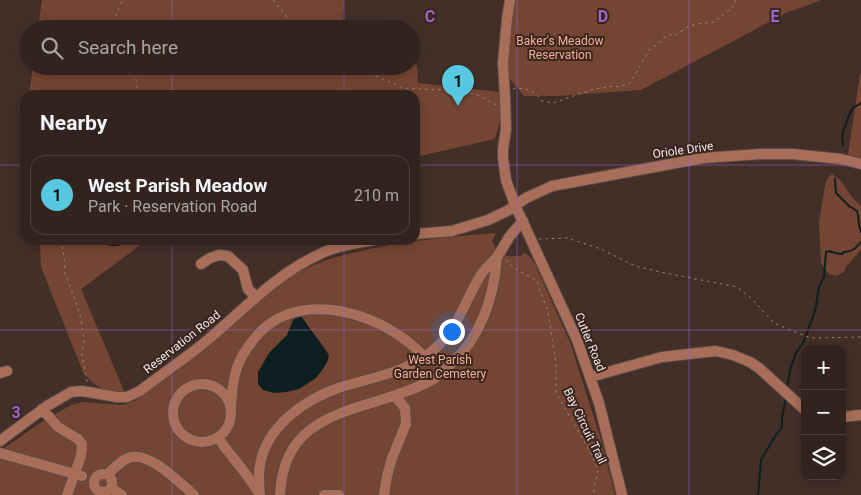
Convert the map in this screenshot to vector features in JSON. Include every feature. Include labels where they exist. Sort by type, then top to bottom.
[{"type":"street","points":[[420,234],[452,231],[488,220],[515,205],[506,180],[503,158],[506,129],[503,63],[510,0]]},
{"type":"street","name":"Oriole Drive","points":[[515,205],[552,186],[703,158],[792,154],[861,164]]},
{"type":"street","name":"Cutler Road","points":[[515,205],[577,340],[599,403],[622,495]]},
{"type":"street","points":[[280,495],[287,458],[300,438],[311,428],[343,412],[395,396],[433,380],[452,364],[468,346],[480,327],[487,310],[501,258],[510,235],[523,221]]},
{"type":"street","name":"Reservation Road","points":[[0,441],[42,409],[71,392],[85,391],[127,397],[140,390],[208,340],[284,274],[323,252],[346,245]]},
{"type":"street","points":[[201,264],[219,255],[228,256],[243,270],[248,289],[256,297]]},
{"type":"street","points":[[260,494],[260,465],[263,454],[268,442],[294,411],[337,389],[382,376],[415,363],[438,346],[448,336],[479,277],[501,258]]},
{"type":"street","points":[[231,408],[228,399],[214,386],[196,384],[180,394],[172,411],[173,420],[183,436],[191,441],[200,443],[210,442],[224,433],[231,420],[232,385],[236,368],[243,354],[251,341],[264,328],[279,318],[295,312],[324,309],[359,316],[397,334],[424,356]]},
{"type":"street","points":[[590,377],[662,357],[716,351],[750,362],[801,406]]},
{"type":"street","points":[[384,495],[386,476],[406,424],[405,408],[395,396]]},
{"type":"street","points":[[0,454],[84,477],[101,474],[107,475],[112,482],[111,488],[106,492],[97,493],[95,486],[84,477],[81,456],[82,444],[78,439],[58,427],[42,409]]},
{"type":"street","points":[[846,417],[861,415]]},
{"type":"street","points":[[218,438],[260,494]]},
{"type":"street","points":[[107,475],[130,457],[141,456],[158,465],[194,495]]},
{"type":"street","points":[[67,495],[84,477]]},
{"type":"street","points":[[111,488],[122,495]]},
{"type":"street","points":[[324,495],[339,495]]},
{"type":"path","points":[[115,20],[116,11],[123,0]]},
{"type":"path","points":[[272,0],[289,20]]},
{"type":"path","points":[[374,75],[403,88],[476,94],[496,106],[514,88],[528,89],[542,101],[553,103],[594,89],[620,87],[630,82],[650,49],[663,38],[669,34],[676,35],[689,26],[714,22],[733,8],[736,0]]},
{"type":"path","points":[[135,75],[138,90]]},
{"type":"path","points":[[531,240],[567,238],[601,249],[636,266],[737,287],[752,299],[774,323],[812,338],[861,337]]},
{"type":"path","points":[[62,245],[64,273],[81,318],[84,342],[82,355],[87,380],[85,391]]},
{"type":"path","name":"Bay Circuit Trail","points":[[501,258],[537,280],[548,312],[556,364],[556,393],[589,450],[598,470],[593,495]]},
{"type":"green space","points":[[42,0],[344,0],[343,20],[39,20]]},
{"type":"green space","name":"Baker's Meadow Reservation","points":[[515,0],[822,0],[786,13],[641,90],[557,96],[524,96],[509,78],[509,47]]},
{"type":"green space","points":[[861,74],[861,158],[848,155]]},
{"type":"green space","points":[[32,75],[418,75],[418,83],[500,92],[502,114],[495,139],[420,156],[420,90],[30,90]]},
{"type":"green space","points":[[832,174],[841,181],[851,196],[861,206],[861,249],[846,266],[844,272],[836,276],[829,274],[821,263],[819,223],[825,185]]},
{"type":"green space","name":"West Parish Garden Cemetery","points":[[496,233],[492,241],[498,252],[511,256],[521,256],[523,253],[530,257],[535,264],[571,345],[601,440],[615,495],[0,495],[0,451],[37,425],[71,405],[83,402],[121,405],[133,402],[213,342],[268,293],[292,276],[313,265],[375,248],[393,245],[420,245],[420,241]]},
{"type":"green space","points":[[40,245],[140,245],[81,289],[124,391],[118,392],[101,388],[83,372],[41,267]]},
{"type":"shaded area","points":[[297,317],[302,317],[323,345],[329,355],[328,360],[316,378],[299,389],[274,393],[263,390],[258,384],[258,372],[269,353],[287,335],[293,320]]},
{"type":"waterway","points":[[843,145],[842,135],[849,115],[853,108],[861,103]]},
{"type":"waterway","points":[[835,179],[836,193],[857,211],[861,232]]},
{"type":"waterway","points":[[787,390],[790,370],[796,353],[803,343],[815,311],[819,287],[824,277],[826,252],[842,254],[854,249],[861,242]]},
{"type":"waterway","points":[[758,495],[761,460],[782,427],[786,397]]},
{"type":"place","name":"West Parish Meadow","points":[[458,106]]}]
